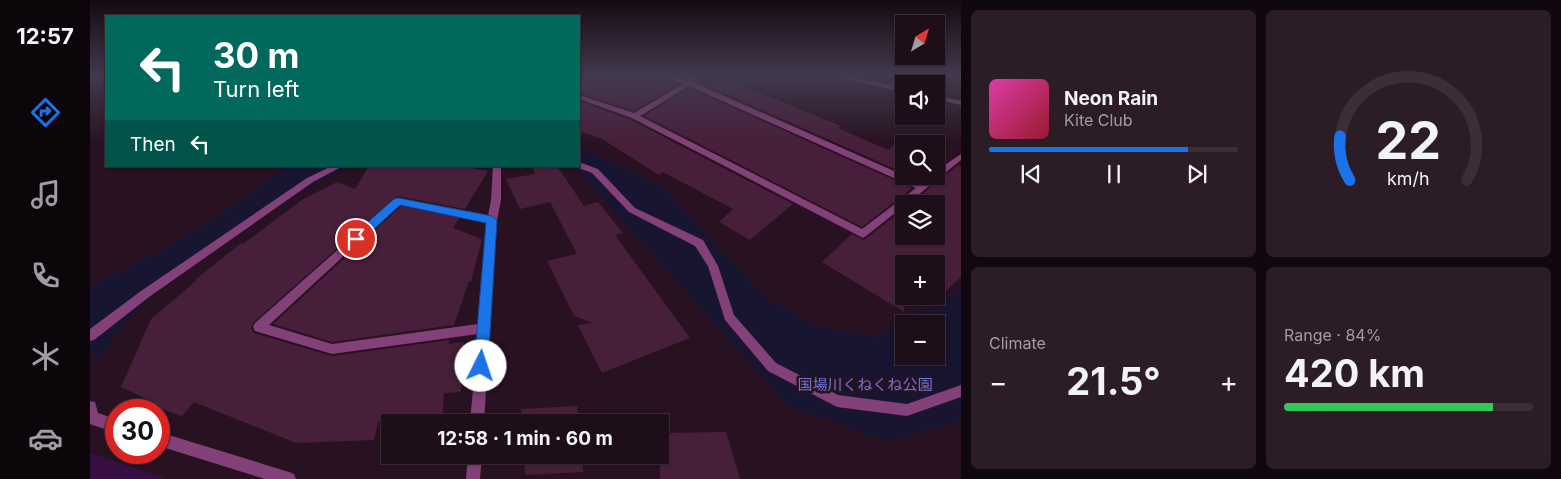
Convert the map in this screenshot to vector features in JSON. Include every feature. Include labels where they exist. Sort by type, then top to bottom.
[{"type":"street","points":[[583,98],[636,116],[863,234],[925,185]]},
{"type":"street","points":[[636,116],[664,98]]},
{"type":"street","points":[[723,98],[922,187]]},
{"type":"street","points":[[945,99],[961,103]]},
{"type":"street","points":[[945,169],[961,156]]},
{"type":"street","points":[[580,165],[595,171],[632,210],[699,243],[713,266],[728,317],[772,367],[837,401],[908,410],[961,391]]},
{"type":"street","points":[[90,336],[145,294],[310,180],[337,167]]},
{"type":"street","points":[[478,414],[492,220],[496,200],[497,167]]},
{"type":"street","points":[[484,328],[332,348],[258,327],[398,202],[492,220]]},
{"type":"street","points":[[90,407],[92,418],[105,422]]},
{"type":"street","points":[[170,442],[289,479]]},
{"type":"street","points":[[473,479],[474,464]]},
{"type":"green space","name":"国場川くねくね公園","points":[[580,147],[659,184],[770,301],[813,324],[875,338],[895,325],[895,365],[945,365],[945,315],[911,315],[919,310],[945,305],[945,302],[961,287],[961,420],[889,442],[789,407],[574,167],[580,167]]},
{"type":"green space","points":[[288,167],[351,167],[319,182],[273,210],[153,295],[127,321],[100,359],[90,353],[90,287],[166,248],[218,216]]},
{"type":"shaded area","points":[[90,453],[105,458],[105,464],[123,464],[167,479],[90,479]]},
{"type":"building","points":[[595,98],[655,98],[634,111]]},
{"type":"building","points":[[672,98],[712,98],[895,180],[895,185],[905,185],[912,188],[903,195],[895,195],[895,201],[862,227],[644,116]]},
{"type":"building","points":[[736,98],[774,98],[841,126],[838,128],[888,150],[895,143],[895,169]]},
{"type":"building","points":[[580,101],[631,120],[793,204],[750,240],[719,222],[733,209],[663,172],[659,175],[602,139],[580,131]]},
{"type":"building","points":[[958,165],[961,166],[961,277],[946,291],[945,255],[895,255],[895,305],[904,305],[904,312],[822,262],[852,234],[864,240],[895,216],[895,245],[945,245],[945,195],[921,195],[933,185],[945,185],[945,176]]},
{"type":"building","points":[[368,167],[466,167],[488,171],[465,209],[398,196],[394,198],[254,322],[251,328],[254,333],[332,356],[450,340],[448,344],[464,342],[461,392],[444,393],[443,414],[381,414],[381,422],[378,422],[374,440],[296,443],[194,402],[182,416],[170,412],[170,399],[146,399],[121,387],[151,319],[241,243],[243,244],[303,199],[337,182],[355,189]]},
{"type":"building","points":[[532,167],[558,167],[584,206],[598,202],[623,233],[615,235],[690,338],[602,373],[578,325],[593,323],[574,316],[547,261],[577,254],[550,202],[520,209],[506,179],[535,174]]},
{"type":"building","points":[[401,206],[459,218],[453,228],[482,239],[471,282],[469,281],[454,325],[332,342],[273,324]]},
{"type":"building","points":[[577,406],[578,414],[521,414],[521,409]]},
{"type":"building","points":[[726,432],[740,479],[660,479],[660,464],[669,464],[669,433]]},
{"type":"building","points":[[524,464],[583,464],[583,472],[525,475]]},
{"type":"route","points":[[356,239],[398,202],[492,220],[481,366]]}]
